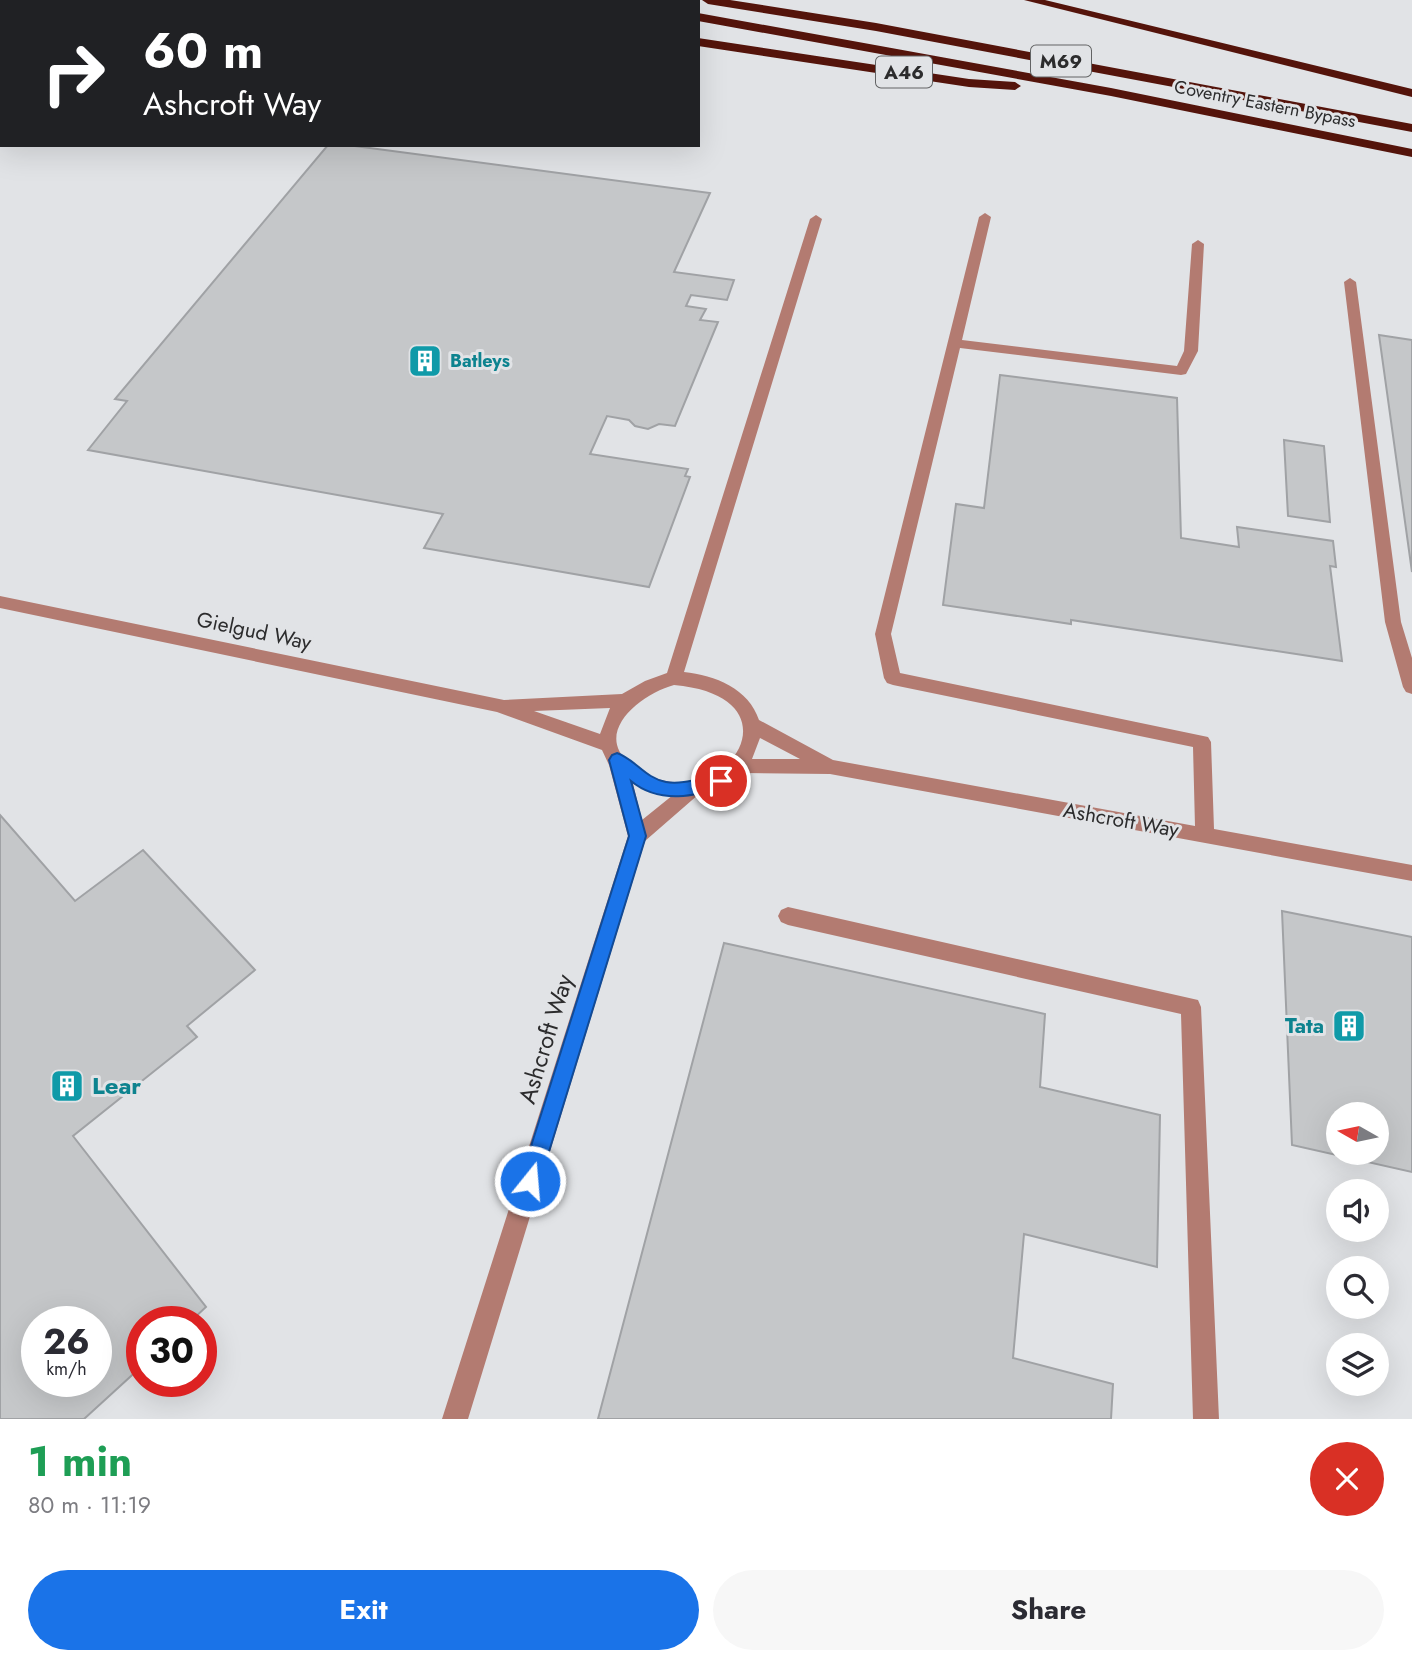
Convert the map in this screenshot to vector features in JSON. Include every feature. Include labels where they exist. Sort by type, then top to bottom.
[{"type":"highway","name":"M69","points":[[708,0],[903,32],[1412,128]]},
{"type":"highway","points":[[1030,0],[1412,93]]},
{"type":"highway","name":"M69","points":[[700,18],[1111,92]]},
{"type":"highway","name":"A46","points":[[700,42],[969,83],[1111,92]]},
{"type":"highway","name":"Coventry Eastern Bypass","points":[[1111,92],[1412,153]]},
{"type":"street","points":[[985,217],[883,634],[893,678],[1202,742],[1205,835]]},
{"type":"street","points":[[674,678],[816,219]]},
{"type":"street","points":[[954,343],[1181,371],[1191,351],[1198,244]]},
{"type":"street","points":[[1350,282],[1393,622],[1412,683]]},
{"type":"street","name":"Gielgud Way","points":[[0,602],[498,705],[613,752]]},
{"type":"street","points":[[613,752],[643,781],[666,789],[692,790],[721,781],[740,766],[752,745],[752,725],[740,700],[723,687],[698,678],[674,678],[651,683],[625,701],[611,728],[613,752],[638,836],[692,790]]},
{"type":"street","name":"Gielgud Way","points":[[498,705],[625,701]]},
{"type":"street","name":"Ashcroft Way","points":[[752,725],[830,767]]},
{"type":"street","name":"Ashcroft Way","points":[[740,766],[830,767],[1412,873]]},
{"type":"street","name":"Ashcroft Way","points":[[456,1419],[638,836]]},
{"type":"street","points":[[788,916],[1191,1007],[1206,1419]]},
{"type":"building","name":"Batleys","points":[[326,147],[362,147],[710,193],[674,272],[734,280],[727,300],[691,295],[686,306],[706,309],[700,320],[718,322],[675,426],[659,424],[648,429],[635,426],[629,420],[607,416],[590,454],[688,469],[685,476],[690,477],[649,587],[424,548],[443,514],[88,450],[127,401],[115,399]]},
{"type":"building","points":[[1379,335],[1412,340],[1412,572]]},
{"type":"building","points":[[1000,375],[1177,398],[1181,538],[1239,547],[1237,527],[1333,541],[1336,567],[1330,566],[1342,661],[1071,620],[1071,624],[943,605],[956,504],[984,508]]},
{"type":"building","points":[[1284,440],[1324,446],[1330,522],[1288,516]]},
{"type":"building","name":"Lear","points":[[0,815],[75,901],[143,850],[255,970],[187,1026],[197,1037],[73,1136],[205,1306],[126,1306],[126,1381],[112,1393],[112,1306],[21,1306],[21,1397],[108,1397],[84,1419],[0,1419]]},
{"type":"building","name":"Tata","points":[[1282,911],[1412,937],[1412,1172],[1385,1166],[1390,1166],[1390,1102],[1326,1102],[1326,1153],[1292,1145]]},
{"type":"building","points":[[724,943],[1045,1014],[1040,1087],[1160,1115],[1157,1267],[1024,1234],[1013,1358],[1113,1384],[1111,1419],[598,1419]]},
{"type":"place","name":"Batleys","points":[[425,361]]},
{"type":"place","name":"Tata","points":[[1349,1026]]},
{"type":"place","name":"Lear","points":[[67,1086]]},
{"type":"route","points":[[530,1181],[638,836],[617,760],[643,781],[666,789],[692,790],[721,781]]}]
